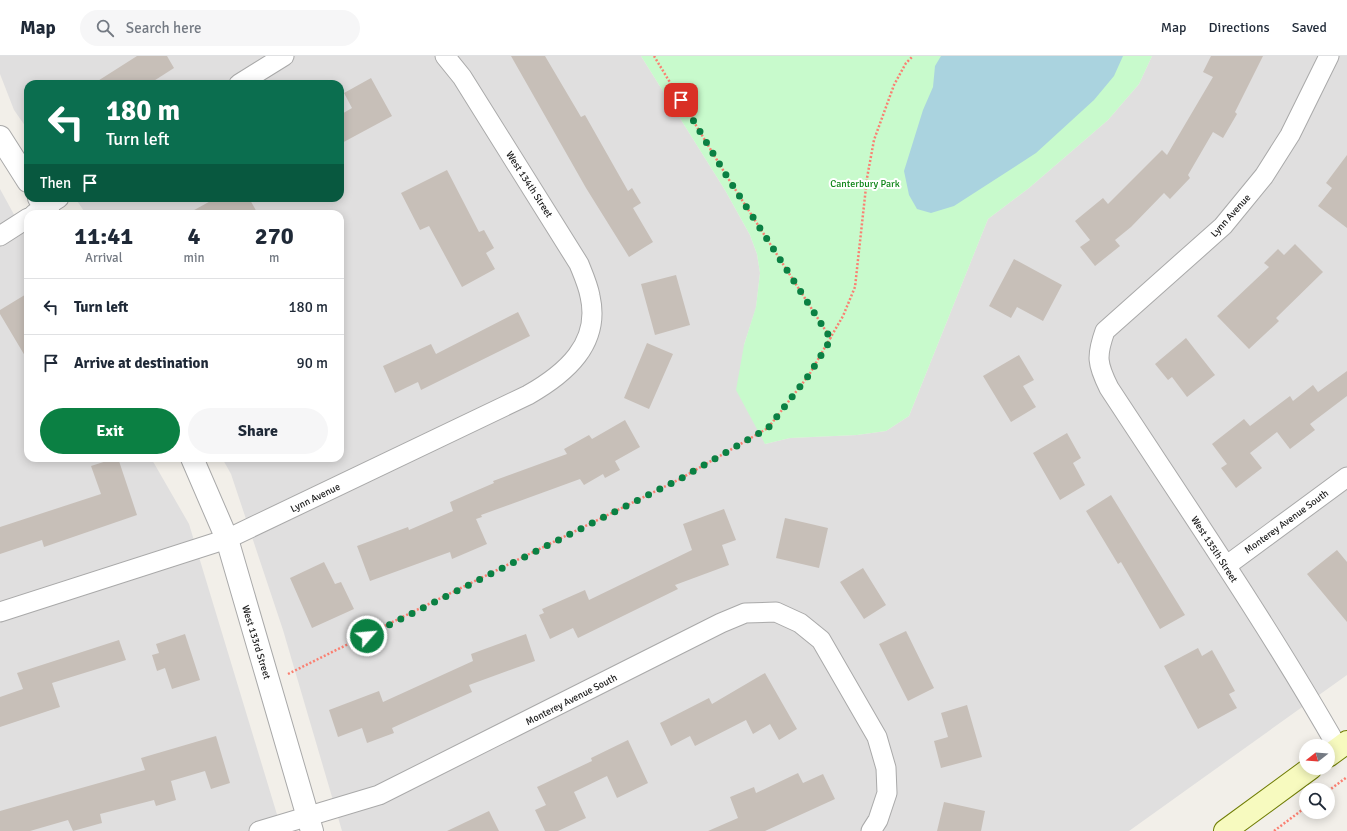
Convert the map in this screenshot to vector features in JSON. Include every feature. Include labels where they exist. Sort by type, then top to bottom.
[{"type":"main road","points":[[1225,831],[1301,775]]},
{"type":"street","points":[[245,80],[284,56]]},
{"type":"street","name":"West 134th Street","points":[[445,56],[462,78],[579,264],[591,296],[592,322]]},
{"type":"street","name":"Lynn Avenue","points":[[1099,349],[1105,331],[1222,226],[1264,176],[1290,135],[1329,56]]},
{"type":"street","points":[[0,137],[24,175]]},
{"type":"street","points":[[0,236],[24,220]]},
{"type":"street","name":"Lynn Avenue","points":[[0,612],[227,539],[528,395],[551,382],[568,368],[584,347],[592,322]]},
{"type":"street","name":"West 135th Street","points":[[1099,349],[1100,370],[1109,388],[1226,566],[1317,711],[1338,749]]},
{"type":"street","name":"West 133rd Street","points":[[194,462],[227,539],[270,681],[310,824]]},
{"type":"street","name":"Monterey Avenue South","points":[[1226,566],[1347,477]]},
{"type":"street","name":"Monterey Avenue South","points":[[259,831],[310,824],[379,795],[721,623],[745,613],[776,612],[800,623],[821,640],[877,737],[886,768],[886,793],[878,820],[871,831]]},
{"type":"path","points":[[654,56],[730,181],[831,339]]},
{"type":"path","points":[[270,681],[300,670],[680,479],[768,428],[809,375],[831,339],[843,316],[855,287],[867,178],[874,140],[894,85],[906,63],[913,56]]},
{"type":"path","points":[[1335,786],[1347,777]]},
{"type":"path","points":[[1274,831],[1299,812]]},
{"type":"shaded area","points":[[0,56],[641,56],[725,190],[750,235],[757,254],[760,273],[756,308],[744,345],[765,444],[790,438],[857,435],[886,431],[909,416],[988,219],[1029,188],[1108,120],[1139,84],[1152,56],[1347,56],[1347,675],[1129,831],[342,831],[283,630],[231,474],[224,462],[344,462],[344,210],[83,210],[78,202],[344,202],[344,80],[24,80],[24,124],[14,110],[0,74]]},
{"type":"shaded area","points":[[0,189],[24,233],[24,462],[153,462],[189,524],[282,831],[0,831]]},
{"type":"green space","name":"Canterbury Park","points":[[641,56],[1152,56],[1139,84],[1108,120],[1029,188],[988,219],[909,416],[886,431],[857,435],[790,438],[765,444],[736,390],[744,345],[756,307],[760,273],[757,254],[750,235],[725,190]]},
{"type":"water","points":[[941,56],[1123,56],[1114,76],[1094,100],[1036,153],[954,206],[931,213],[917,209],[909,195],[904,171],[923,110],[933,87],[935,66]]},
{"type":"building","points":[[137,56],[167,56],[174,68],[155,80],[99,80]]},
{"type":"building","points":[[511,56],[545,56],[581,117],[585,115],[628,191],[632,188],[641,203],[633,208],[653,242],[629,257],[586,188]]},
{"type":"building","points":[[1211,56],[1263,56],[1235,112],[1237,114],[1223,138],[1213,132],[1188,175],[1190,178],[1170,199],[1164,193],[1131,227],[1115,240],[1120,246],[1095,266],[1080,247],[1090,240],[1075,221],[1103,198],[1108,204],[1162,150],[1167,155],[1213,77],[1203,72]]},
{"type":"building","points":[[371,78],[392,116],[344,142],[344,113],[352,108],[344,93]]},
{"type":"building","points":[[1347,155],[1347,228],[1318,206],[1332,188],[1326,183]]},
{"type":"building","points":[[447,170],[479,232],[484,230],[494,248],[486,253],[495,269],[462,287],[429,226],[420,230],[401,193]]},
{"type":"building","points":[[209,202],[251,202],[256,210],[194,210]]},
{"type":"building","points":[[1295,244],[1323,272],[1276,318],[1279,321],[1249,349],[1217,316],[1269,267],[1264,263],[1278,249],[1284,255]]},
{"type":"building","points":[[1014,259],[1062,285],[1043,321],[1017,307],[1011,318],[989,306]]},
{"type":"building","points":[[676,275],[690,325],[655,335],[641,284]]},
{"type":"building","points":[[24,295],[24,354],[0,314],[0,310]]},
{"type":"building","points":[[518,312],[530,336],[421,390],[418,382],[395,393],[383,366],[431,344],[436,354]]},
{"type":"building","points":[[1186,338],[1215,375],[1187,397],[1172,377],[1168,380],[1155,364]]},
{"type":"building","points":[[647,343],[673,354],[649,409],[624,398]]},
{"type":"building","points":[[1019,355],[1034,380],[1023,386],[1036,407],[1011,422],[983,376]]},
{"type":"building","points":[[1347,371],[1347,396],[1310,424],[1315,430],[1290,449],[1277,432],[1250,453],[1262,468],[1236,488],[1221,468],[1227,464],[1212,444],[1244,419],[1250,426],[1290,396],[1293,401],[1313,385],[1318,392]]},
{"type":"building","points":[[625,420],[640,447],[615,461],[620,470],[605,478],[603,474],[584,485],[580,479],[481,515],[482,517],[476,519],[487,544],[452,559],[450,552],[370,581],[357,546],[408,527],[409,530],[453,511],[450,502],[494,483],[493,481],[567,454],[564,449],[589,435],[592,439]]},
{"type":"building","points":[[1067,433],[1081,458],[1073,463],[1085,485],[1060,500],[1033,453]]},
{"type":"building","points":[[104,462],[119,462],[137,515],[44,547],[42,540],[0,554],[0,527],[101,494],[91,466]]},
{"type":"building","points":[[1111,495],[1185,615],[1160,629],[1121,562],[1118,564],[1086,511]]},
{"type":"building","points":[[724,509],[736,540],[722,545],[729,565],[675,585],[678,589],[578,638],[573,628],[550,639],[539,615],[544,613],[542,609],[585,590],[589,600],[692,550],[683,524]]},
{"type":"building","points":[[785,518],[828,528],[819,568],[776,558]]},
{"type":"building","points":[[1337,550],[1347,562],[1347,622],[1307,574]]},
{"type":"building","points":[[324,562],[335,584],[341,582],[354,609],[312,628],[290,578]]},
{"type":"building","points":[[863,568],[886,605],[864,619],[840,582]]},
{"type":"building","points":[[906,631],[934,688],[908,701],[879,644]]},
{"type":"building","points":[[185,634],[200,680],[172,689],[165,668],[157,671],[152,655],[159,653],[156,644]]},
{"type":"building","points":[[526,634],[535,661],[469,685],[472,692],[392,728],[394,733],[367,743],[362,728],[338,737],[329,710],[379,691],[383,702],[473,661],[471,654]]},
{"type":"building","points":[[119,640],[126,660],[52,683],[60,707],[0,727],[0,697],[23,689],[17,673]]},
{"type":"building","points":[[1198,648],[1202,656],[1212,650],[1235,691],[1229,694],[1237,708],[1198,729],[1164,666]]},
{"type":"building","points":[[765,673],[797,729],[779,740],[770,724],[753,734],[746,720],[695,746],[690,736],[671,746],[660,723],[709,698],[712,704]]},
{"type":"building","points":[[967,705],[982,757],[941,768],[934,741],[948,737],[941,713]]},
{"type":"building","points":[[216,736],[230,783],[211,789],[205,771],[171,781],[176,800],[156,806],[154,800],[100,814],[102,823],[73,831],[68,820],[30,831],[0,831],[0,811],[145,770],[141,758]]},
{"type":"building","points":[[628,740],[648,783],[617,798],[607,776],[574,792],[586,818],[558,831],[545,831],[535,810],[546,805],[537,787],[592,761],[591,758]]},
{"type":"building","points":[[798,773],[803,783],[823,774],[835,799],[765,831],[708,831],[738,818],[730,797],[754,787],[756,793]]},
{"type":"building","points":[[944,802],[985,811],[981,831],[937,831]]},
{"type":"building","points":[[489,811],[499,831],[447,831]]},
{"type":"route","points":[[367,636],[680,479],[768,428],[809,375],[831,339],[726,175],[681,100]]}]
